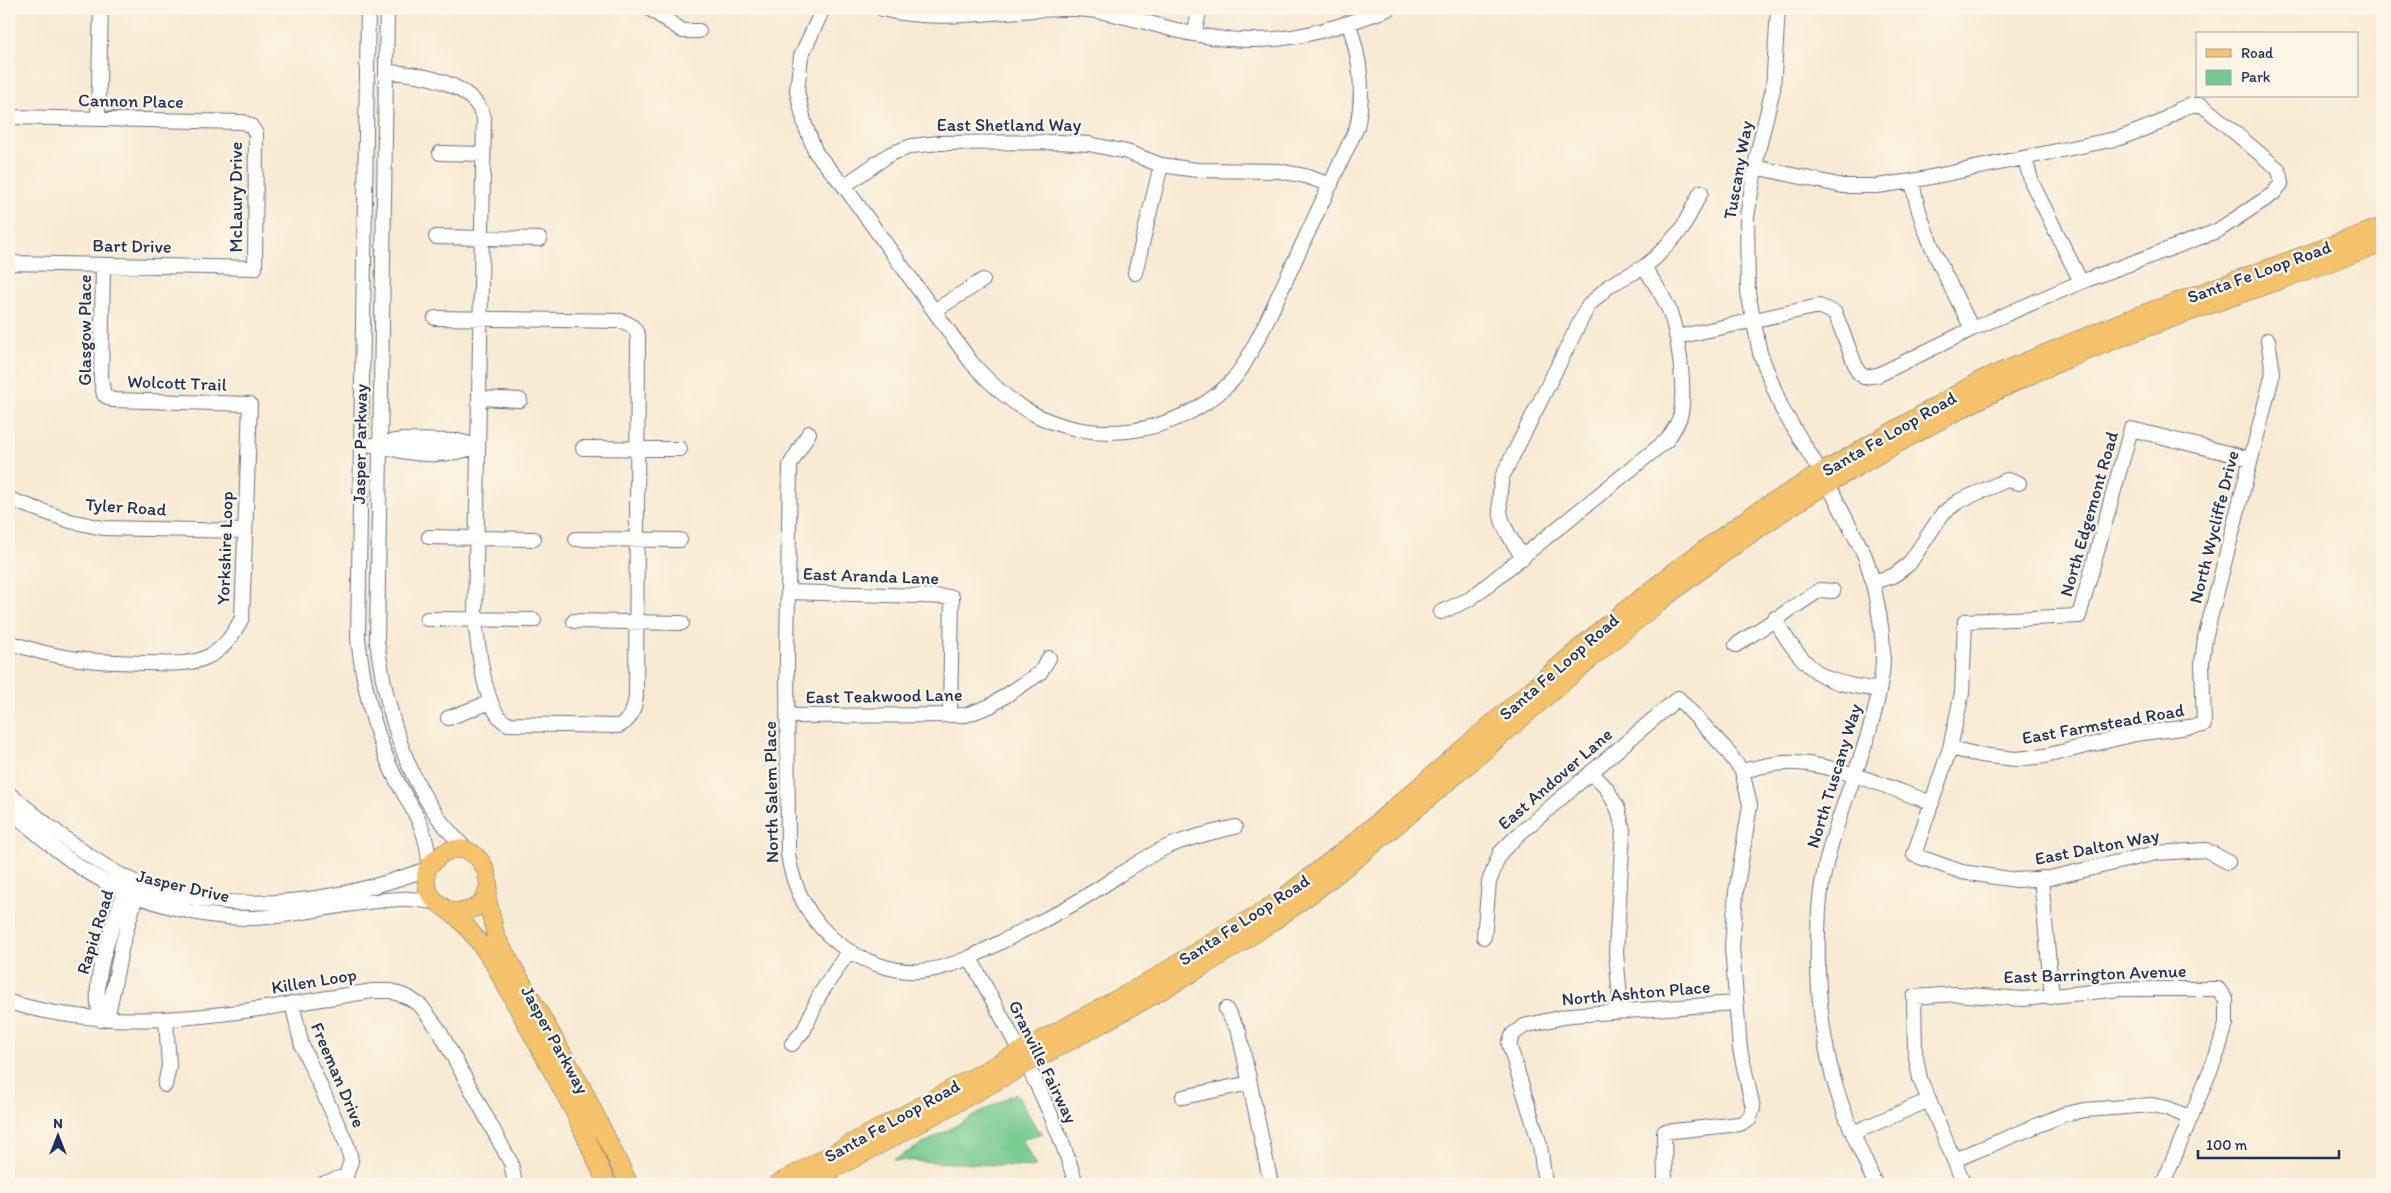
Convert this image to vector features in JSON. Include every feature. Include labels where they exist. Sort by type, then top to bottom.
[{"type":"main road","name":"Santa Fe Loop Road","points":[[1824,478],[1981,380],[2124,321],[2382,227]]},
{"type":"main road","name":"Santa Fe Loop Road","points":[[806,1184],[1024,1058],[1279,901],[1363,835],[1603,628],[1683,565],[1758,511],[2058,362],[2132,333],[2382,243]]},
{"type":"main road","points":[[450,851],[468,852],[482,861],[487,869],[489,886],[480,903],[472,909],[462,912],[451,912],[434,902],[426,885],[428,867],[442,854],[450,851]]},
{"type":"main road","name":"Jasper Parkway","points":[[486,894],[496,937],[523,981],[581,1086],[629,1184]]},
{"type":"main road","name":"Jasper Parkway","points":[[451,912],[478,940],[493,962],[575,1113],[608,1184]]},
{"type":"main road","name":"Santa Fe Loop Road","points":[[777,1184],[1024,1058]]},
{"type":"street","points":[[98,119],[101,9]]},
{"type":"street","name":"Jasper Parkway","points":[[368,9],[358,638],[368,704],[388,762],[402,793],[421,822],[427,838],[428,867]]},
{"type":"street","name":"Jasper Parkway","points":[[387,9],[377,641],[382,673],[403,750],[418,784],[440,820],[468,852]]},
{"type":"street","points":[[650,9],[683,31],[699,30]]},
{"type":"street","points":[[823,9],[801,56],[797,91],[805,125],[816,152],[844,186],[971,362],[992,386],[1025,410],[1058,425],[1095,432],[1134,431],[1166,424],[1202,405],[1229,383],[1246,361],[1357,127],[1362,74],[1349,24]]},
{"type":"street","points":[[882,9],[907,15],[934,16],[1076,9],[1194,34],[1238,41],[1282,39],[1315,34],[1349,24],[1388,9]]},
{"type":"street","points":[[1194,34],[1200,9]]},
{"type":"street","name":"Tuscany Way","points":[[1778,9],[1773,89],[1755,167],[1747,216],[1748,292],[1760,353],[1782,409],[1824,478]]},
{"type":"street","points":[[386,72],[426,75],[468,94],[480,108],[484,118],[480,319],[479,398],[476,538],[475,620],[481,664],[491,702],[499,718],[508,724],[618,726],[624,724],[631,715],[636,696],[638,336],[628,322],[480,319],[435,318]]},
{"type":"street","points":[[1677,338],[1819,306],[1828,308],[1835,313],[1858,372],[1864,377],[1878,375],[1972,329],[2081,282],[2217,231],[2273,194],[2280,184],[2282,177],[2278,169],[2202,105],[2192,104],[2159,122],[2120,138],[1912,181],[1877,186],[1843,186],[1755,167]]},
{"type":"street","name":"Cannon Place","points":[[9,117],[243,122],[251,126]]},
{"type":"street","name":"McLaury Drive","points":[[251,126],[256,134],[255,268]]},
{"type":"street","name":"East Shetland Way","points":[[844,186],[890,154],[912,146],[939,143],[1089,144],[1127,152],[1161,165],[1206,171],[1279,171],[1305,176],[1331,185]]},
{"type":"street","points":[[440,154],[483,154]]},
{"type":"street","points":[[2025,158],[2032,183],[2081,282]]},
{"type":"street","points":[[1135,273],[1161,165]]},
{"type":"street","points":[[1912,181],[1916,207],[1926,236],[1972,329]]},
{"type":"street","points":[[1523,558],[1504,529],[1498,502],[1502,476],[1588,306],[1610,285],[1644,267],[1682,229],[1702,192]]},
{"type":"street","points":[[436,237],[540,239]]},
{"type":"street","name":"Bart Drive","points":[[9,263],[255,268]]},
{"type":"street","name":"Glasgow Place","points":[[103,265],[101,380],[104,395]]},
{"type":"street","points":[[1441,612],[1470,599],[1523,558],[1667,440],[1675,429],[1681,414],[1682,400],[1677,338],[1669,310],[1644,267]]},
{"type":"street","points":[[934,310],[982,280]]},
{"type":"street","name":"North Wycliffe Drive","points":[[2204,725],[2202,662],[2205,638],[2273,374],[2268,340]]},
{"type":"street","name":"Wolcott Trail","points":[[104,395],[113,400],[250,404]]},
{"type":"street","points":[[479,398],[520,400]]},
{"type":"street","name":"Yorkshire Loop","points":[[9,642],[29,650],[84,662],[190,663],[209,657],[231,638],[242,618],[250,404]]},
{"type":"street","name":"North Edgemont Road","points":[[1914,855],[1950,748],[1962,693],[1965,621],[2079,616],[2131,429],[2251,459]]},
{"type":"street","name":"North Salem Place","points":[[809,433],[790,465],[788,854],[792,878],[816,922],[849,952],[898,970],[920,971],[970,958],[1079,901],[1168,846],[1205,833],[1235,827]]},
{"type":"street","points":[[360,445],[379,445],[402,440],[458,441],[478,446]]},
{"type":"street","points":[[583,448],[680,449]]},
{"type":"street","name":"North Tuscany Way","points":[[1824,478],[1868,564],[1881,620],[1882,672],[1874,713],[1829,845],[1819,909],[1818,976],[1825,1039],[1843,1110],[1875,1184]]},
{"type":"street","points":[[1872,582],[1893,576],[1909,564],[1943,513],[1959,501],[2007,480],[2019,483]]},
{"type":"street","name":"Tyler Road","points":[[9,499],[70,521],[103,528],[244,530]]},
{"type":"street","points":[[428,537],[534,539]]},
{"type":"street","points":[[576,539],[680,540]]},
{"type":"street","points":[[1736,644],[1820,590],[1833,591]]},
{"type":"street","name":"East Aranda Lane","points":[[789,592],[952,597],[950,715]]},
{"type":"street","points":[[1775,618],[1782,633],[1813,669],[1827,678],[1879,690]]},
{"type":"street","points":[[427,619],[534,620]]},
{"type":"street","points":[[574,621],[682,623]]},
{"type":"street","name":"East Teakwood Lane","points":[[788,716],[966,715],[990,706],[1040,673],[1049,658]]},
{"type":"street","name":"East Andover Lane","points":[[1484,937],[1489,882],[1500,853],[1518,835],[1678,698],[1724,747],[1742,771]]},
{"type":"street","points":[[448,718],[491,702]]},
{"type":"street","name":"East Farmstead Road","points":[[1950,748],[1980,756],[2016,759],[2045,756],[2135,734],[2204,725]]},
{"type":"street","points":[[1665,1184],[1664,1132],[1739,1124],[1750,1120],[1753,1108],[1740,1049],[1732,947],[1736,892],[1750,805],[1742,771],[1770,764],[1795,763],[1820,766],[1932,803]]},
{"type":"street","points":[[1591,772],[1607,789],[1618,809],[1623,830],[1616,952],[1620,1011]]},
{"type":"street","name":"Jasper Drive","points":[[9,794],[132,890],[221,903],[262,903],[367,888],[428,867]]},
{"type":"street","name":"Jasper Drive","points":[[9,810],[59,853],[84,870],[132,890],[196,912],[224,916],[265,917],[376,901],[403,899],[434,902]]},
{"type":"street","name":"East Dalton Way","points":[[1914,855],[1962,872],[2016,880],[2041,878],[2156,853],[2206,850],[2228,862]]},
{"type":"street","points":[[2041,878],[2052,997]]},
{"type":"street","name":"Rapid Road","points":[[101,1020],[109,1010],[132,890]]},
{"type":"street","points":[[792,1044],[804,1030],[820,994],[849,952]]},
{"type":"street","name":"Granville Fairway","points":[[970,958],[1024,1058],[1053,1120],[1076,1184]]},
{"type":"street","name":"East Barrington Avenue","points":[[1929,1100],[1920,1079],[1915,1052],[1914,997],[1955,994],[2023,999],[2121,989],[2218,989],[2226,1000],[2226,1024],[2217,1054],[2190,1118]]},
{"type":"street","name":"Killen Loop","points":[[9,1002],[30,1008],[101,1020],[142,1021],[221,1014],[373,991],[390,991],[409,998],[421,1006],[439,1030],[511,1163],[516,1184]]},
{"type":"street","name":"Freeman Drive","points":[[292,1003],[302,1046],[348,1147],[351,1161],[346,1176],[322,1184]]},
{"type":"street","name":"North Ashton Place","points":[[1545,1184],[1540,1144],[1508,1044],[1513,1034],[1524,1026],[1572,1015],[1735,1003]]},
{"type":"street","points":[[1226,1009],[1239,1032],[1271,1184]]},
{"type":"street","points":[[165,1085],[169,1066],[166,1019]]},
{"type":"street","points":[[1183,1097],[1250,1083]]},
{"type":"street","points":[[1853,1133],[1929,1100],[1964,1184]]},
{"type":"street","points":[[1954,1160],[2065,1114],[2085,1110],[2152,1105],[2167,1108],[2190,1118],[2163,1184]]},
{"type":"green space","points":[[1016,1093],[1037,1129],[1043,1133],[1022,1139],[1036,1167],[893,1160]]}]
